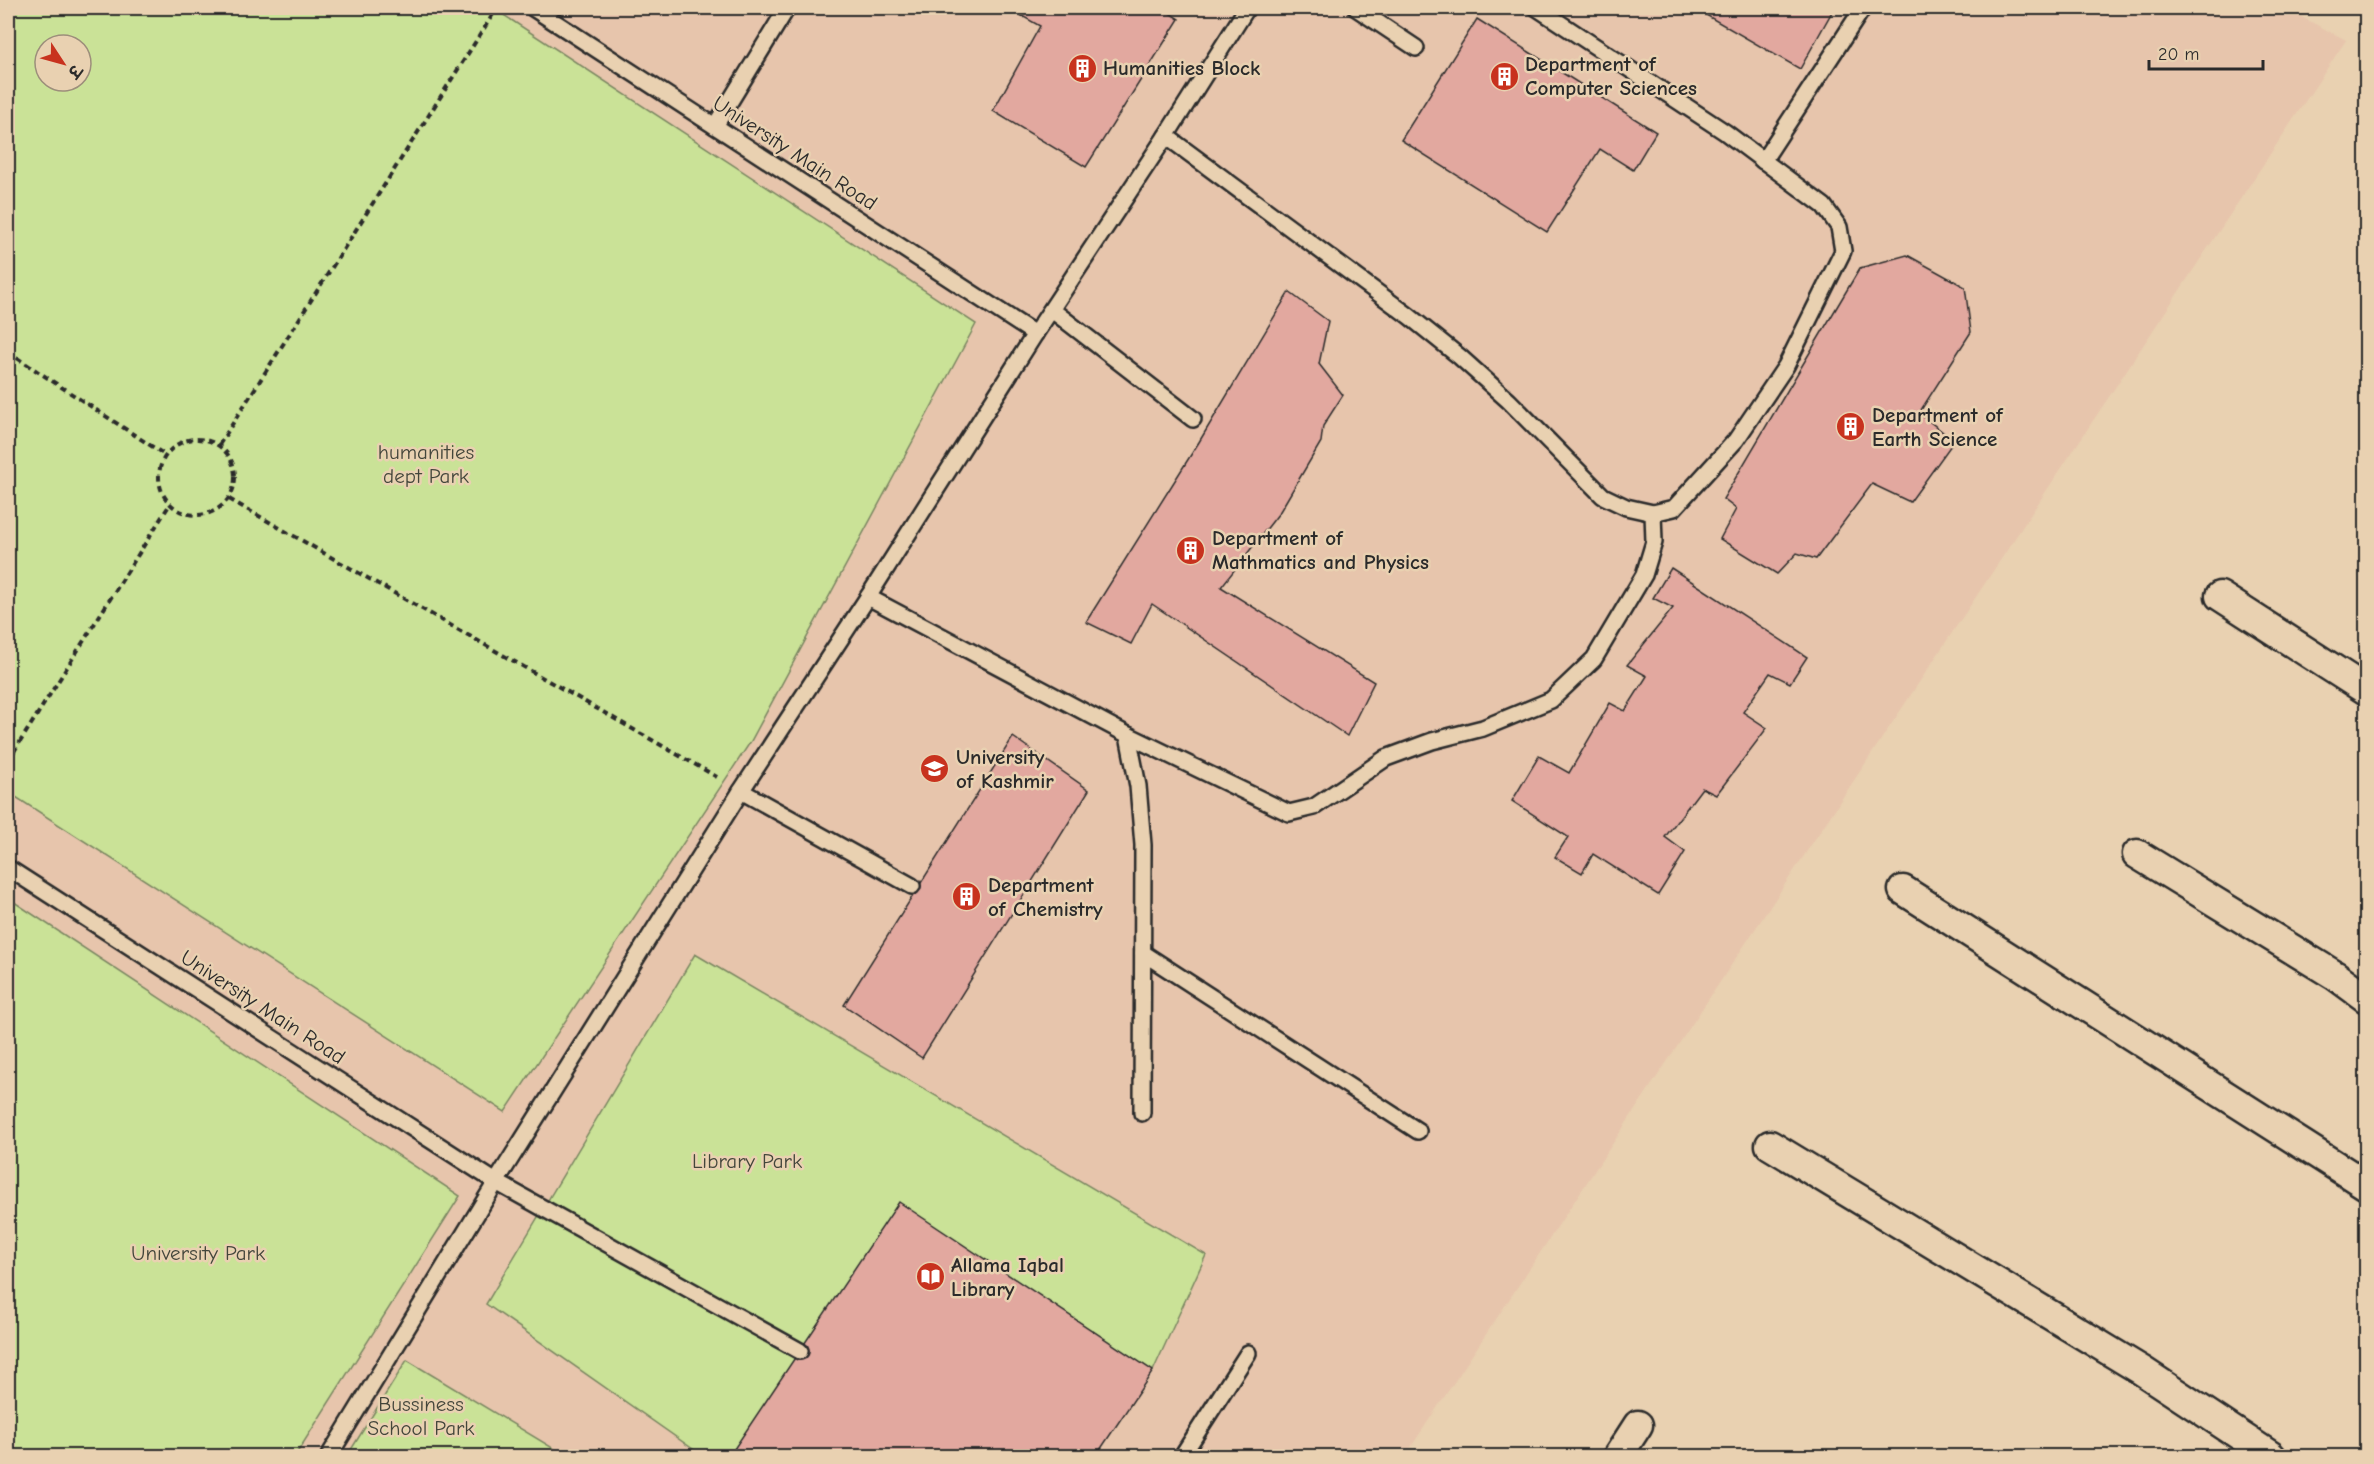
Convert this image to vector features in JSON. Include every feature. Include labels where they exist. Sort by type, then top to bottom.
[{"type":"street","points":[[2220,596],[2367,690]]},
{"type":"street","points":[[2137,854],[2336,976],[2367,998]]},
{"type":"street","points":[[1903,890],[2367,1185]]},
{"type":"street","points":[[1770,1145],[2142,1370],[2271,1456]]},
{"type":"street","points":[[1618,1456],[1638,1425]]},
{"type":"lane","name":"University Main Road","points":[[533,8],[1035,334]]},
{"type":"lane","points":[[715,126],[787,8]]},
{"type":"lane","points":[[328,1456],[496,1182],[741,791],[868,597],[1035,334],[1166,136],[1246,8]]},
{"type":"lane","points":[[1356,8],[1416,48]]},
{"type":"lane","points":[[1166,136],[1400,309],[1460,357],[1509,401],[1603,496],[1626,507],[1653,513],[1674,508],[1736,440],[1786,366],[1843,251],[1839,227],[1824,206],[1725,132],[1537,8]]},
{"type":"lane","points":[[1763,161],[1863,8]]},
{"type":"lane","points":[[1052,310],[1193,419]]},
{"type":"lane","points":[[868,597],[1128,735],[1289,813],[1314,807],[1386,758],[1432,741],[1483,728],[1551,700],[1594,659],[1644,575],[1654,542],[1653,513]]},
{"type":"lane","points":[[1128,735],[1138,786],[1143,845],[1142,1113]]},
{"type":"lane","points":[[741,791],[912,886]]},
{"type":"lane","name":"University Main Road","points":[[8,868],[496,1182],[800,1351]]},
{"type":"lane","points":[[1143,952],[1418,1131]]},
{"type":"lane","points":[[1182,1456],[1248,1353]]},
{"type":"path","points":[[219,445],[497,8]]},
{"type":"path","points":[[8,352],[165,455]]},
{"type":"path","points":[[196,438],[219,445],[228,453],[236,476],[229,499],[220,508],[207,514],[194,515],[182,512],[170,504],[162,494],[159,468],[165,455],[173,446],[184,440],[196,438]]},
{"type":"path","points":[[229,499],[741,791]]},
{"type":"path","points":[[8,761],[170,504]]},
{"type":"shaded area","name":"University of Kashmir","points":[[8,8],[2284,8],[2346,40],[1405,1456],[8,1456]]},
{"type":"green space","name":"humanities dept Park","points":[[8,8],[493,8],[976,324],[751,741],[505,1112],[8,792]]},
{"type":"green space","name":"University Park","points":[[8,898],[460,1196],[295,1456],[8,1456]]},
{"type":"green space","name":"Library Park","points":[[695,954],[1206,1255],[1153,1371],[899,1203],[731,1456],[703,1456],[486,1304]]},
{"type":"green space","name":"Bussiness School Park","points":[[407,1360],[566,1456],[347,1456]]},
{"type":"building","name":"Humanities Block","points":[[1008,8],[1162,8],[1179,19],[1086,167],[993,111],[1040,26]]},
{"type":"building","points":[[1710,8],[1834,8],[1800,69],[1706,15]]},
{"type":"building","name":"Department of Computer Sciences","points":[[1477,19],[1656,132],[1633,170],[1600,149],[1547,232],[1401,140]]},
{"type":"building","name":"Department of Earth Science","points":[[1907,255],[1965,287],[1971,332],[1919,413],[1954,441],[1910,502],[1872,484],[1816,559],[1797,553],[1777,574],[1720,539],[1736,509],[1723,499],[1860,268]]},
{"type":"building","name":"Department of Mathmatics and Physics","points":[[1289,292],[1328,321],[1319,364],[1343,395],[1323,426],[1321,442],[1279,513],[1221,587],[1374,682],[1347,736],[1152,604],[1131,644],[1086,622],[1199,442]]},
{"type":"building","points":[[1671,568],[1807,657],[1790,683],[1770,673],[1743,712],[1767,728],[1716,795],[1702,788],[1665,837],[1685,852],[1658,895],[1593,854],[1582,873],[1555,857],[1568,837],[1512,801],[1539,756],[1569,773],[1610,703],[1625,711],[1647,676],[1627,665],[1673,608],[1653,598]]},
{"type":"building","name":"Department of Chemistry","points":[[1013,737],[1089,790],[922,1058],[844,1005]]},
{"type":"building","name":"Allama Iqbal Library","points":[[899,1202],[1153,1371],[1096,1456],[745,1456],[734,1449]]},
{"type":"place","name":"Humanities Block","points":[[1082,68]]},
{"type":"place","name":"Department of Computer Sciences","points":[[1504,76]]},
{"type":"place","name":"Department of Earth Science","points":[[1851,427]]},
{"type":"place","name":"Department of Mathmatics and Physics","points":[[1191,550]]},
{"type":"place","name":"University of Kashmir","points":[[935,769]]},
{"type":"place","name":"Department of Chemistry","points":[[967,897]]},
{"type":"place","name":"Allama Iqbal Library","points":[[930,1277]]}]
